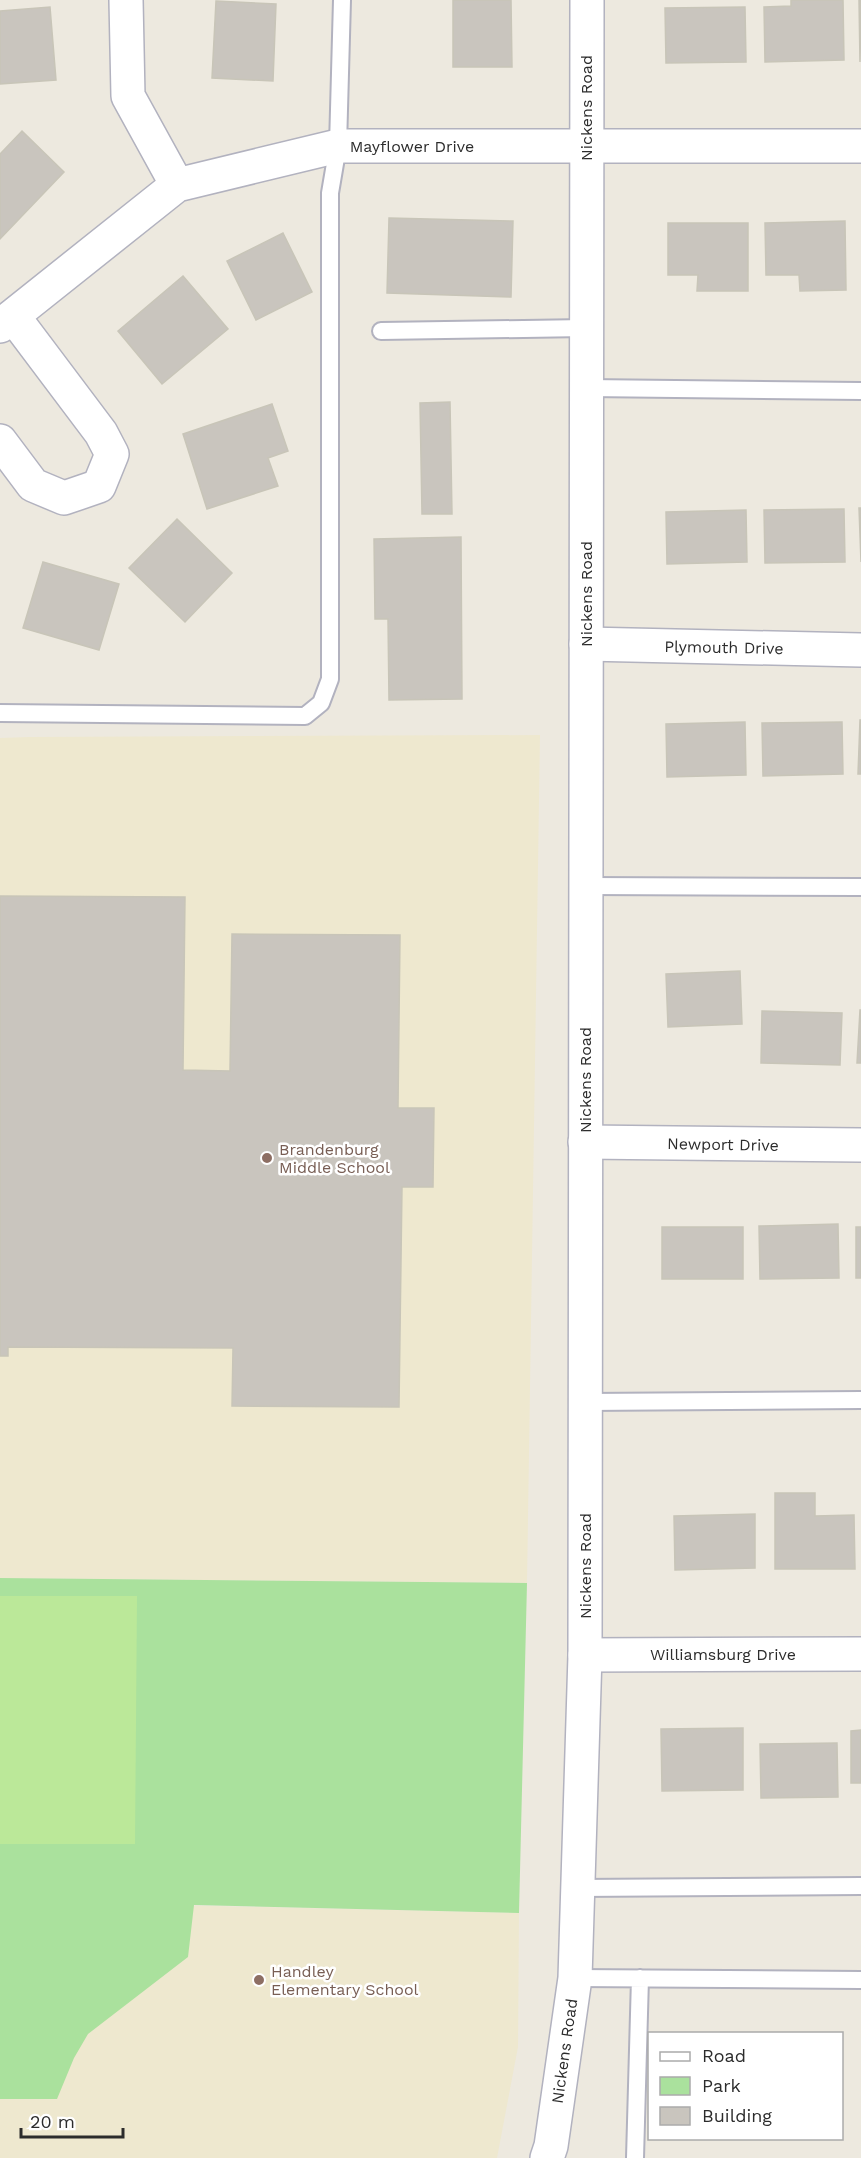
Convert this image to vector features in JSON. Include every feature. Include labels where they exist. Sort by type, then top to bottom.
[{"type":"street","points":[[126,0],[128,96],[177,185]]},
{"type":"street","name":"Nickens Road","points":[[547,2158],[551,2146],[575,1978],[585,1655],[587,0]]},
{"type":"street","name":"Mayflower Drive","points":[[0,441],[33,485],[64,498],[99,486],[112,454],[101,433],[7,321],[177,185],[338,146],[861,146]]},
{"type":"street","name":"Plymouth Drive","points":[[586,644],[861,650]]},
{"type":"street","name":"Newport Drive","points":[[585,1142],[861,1145]]},
{"type":"street","name":"Williamsburg Drive","points":[[585,1655],[861,1654]]},
{"type":"lane","points":[[0,713],[305,716],[321,703],[330,679],[330,194],[338,146],[342,0]]},
{"type":"lane","points":[[381,331],[586,328]]},
{"type":"lane","points":[[586,388],[861,392]]},
{"type":"lane","points":[[586,886],[861,887]]},
{"type":"lane","points":[[586,1402],[861,1400]]},
{"type":"lane","points":[[578,1888],[861,1886]]},
{"type":"lane","points":[[575,1978],[861,1980]]},
{"type":"lane","points":[[634,2158],[640,1978]]},
{"type":"shaded area","name":"Brandenburg Middle School","points":[[540,735],[527,1583],[0,1578],[0,738]]},
{"type":"shaded area","name":"Handley Elementary School","points":[[0,1901],[519,1913],[518,2047],[497,2158],[0,2158]]},
{"type":"green space","points":[[0,1578],[527,1583],[519,1913],[194,1905],[188,1957],[88,2034],[74,2058],[57,2099],[0,2099]]},
{"type":"green space","points":[[0,1596],[137,1596],[135,1844],[0,1844]]},
{"type":"building","points":[[453,0],[511,0],[512,67],[453,67]]},
{"type":"building","points":[[791,0],[843,0],[844,60],[765,62],[764,7],[791,6]]},
{"type":"building","points":[[859,0],[861,0],[860,62]]},
{"type":"building","points":[[216,1],[276,4],[273,81],[212,78]]},
{"type":"building","points":[[50,7],[56,80],[0,84],[0,11]]},
{"type":"building","points":[[745,7],[746,62],[666,63],[665,8]]},
{"type":"building","points":[[22,131],[64,172],[0,239],[0,154]]},
{"type":"building","points":[[389,218],[513,221],[511,297],[387,293]]},
{"type":"building","points":[[845,221],[846,290],[800,291],[799,275],[766,275],[765,223]]},
{"type":"building","points":[[668,223],[748,223],[748,291],[697,291],[698,275],[668,275]]},
{"type":"building","points":[[283,233],[312,292],[256,320],[227,261]]},
{"type":"building","points":[[183,276],[228,329],[162,384],[118,331]]},
{"type":"building","points":[[450,402],[452,514],[422,514],[420,403]]},
{"type":"building","points":[[272,404],[288,451],[268,458],[278,486],[207,509],[183,434]]},
{"type":"building","points":[[859,508],[861,508],[861,562]]},
{"type":"building","points":[[844,509],[845,562],[765,563],[764,510]]},
{"type":"building","points":[[746,510],[747,562],[667,564],[666,512]]},
{"type":"building","points":[[177,519],[232,573],[185,622],[129,568]]},
{"type":"building","points":[[461,537],[462,699],[389,700],[388,619],[375,619],[374,539]]},
{"type":"building","points":[[43,562],[119,584],[99,650],[23,628]]},
{"type":"building","points":[[860,720],[861,774],[858,774]]},
{"type":"building","points":[[745,722],[746,775],[667,777],[666,724]]},
{"type":"building","points":[[842,722],[843,774],[763,776],[762,723]]},
{"type":"building","points":[[0,896],[185,897],[183,1070],[230,1071],[232,934],[400,935],[398,1108],[434,1108],[433,1187],[402,1187],[399,1407],[232,1406],[233,1348],[8,1347],[8,1356],[0,1356]]},
{"type":"building","points":[[740,971],[742,1024],[668,1027],[666,974]]},
{"type":"building","points":[[860,1010],[861,1063],[857,1063]]},
{"type":"building","points":[[762,1011],[842,1013],[840,1065],[761,1063]]},
{"type":"building","points":[[838,1224],[839,1278],[760,1279],[759,1226]]},
{"type":"building","points":[[662,1227],[743,1227],[743,1279],[662,1279]]},
{"type":"building","points":[[856,1227],[861,1227],[861,1278],[856,1278]]},
{"type":"building","points":[[775,1493],[815,1493],[815,1516],[854,1515],[855,1569],[775,1569]]},
{"type":"building","points":[[755,1514],[755,1568],[675,1570],[674,1516]]},
{"type":"building","points":[[743,1728],[743,1790],[662,1791],[661,1729]]},
{"type":"building","points":[[861,1730],[861,1783],[851,1783],[851,1731]]},
{"type":"building","points":[[837,1743],[838,1797],[761,1798],[760,1744]]},
{"type":"place","name":"Brandenburg Middle School","points":[[267,1158]]},
{"type":"place","name":"Handley Elementary School","points":[[259,1980]]}]
